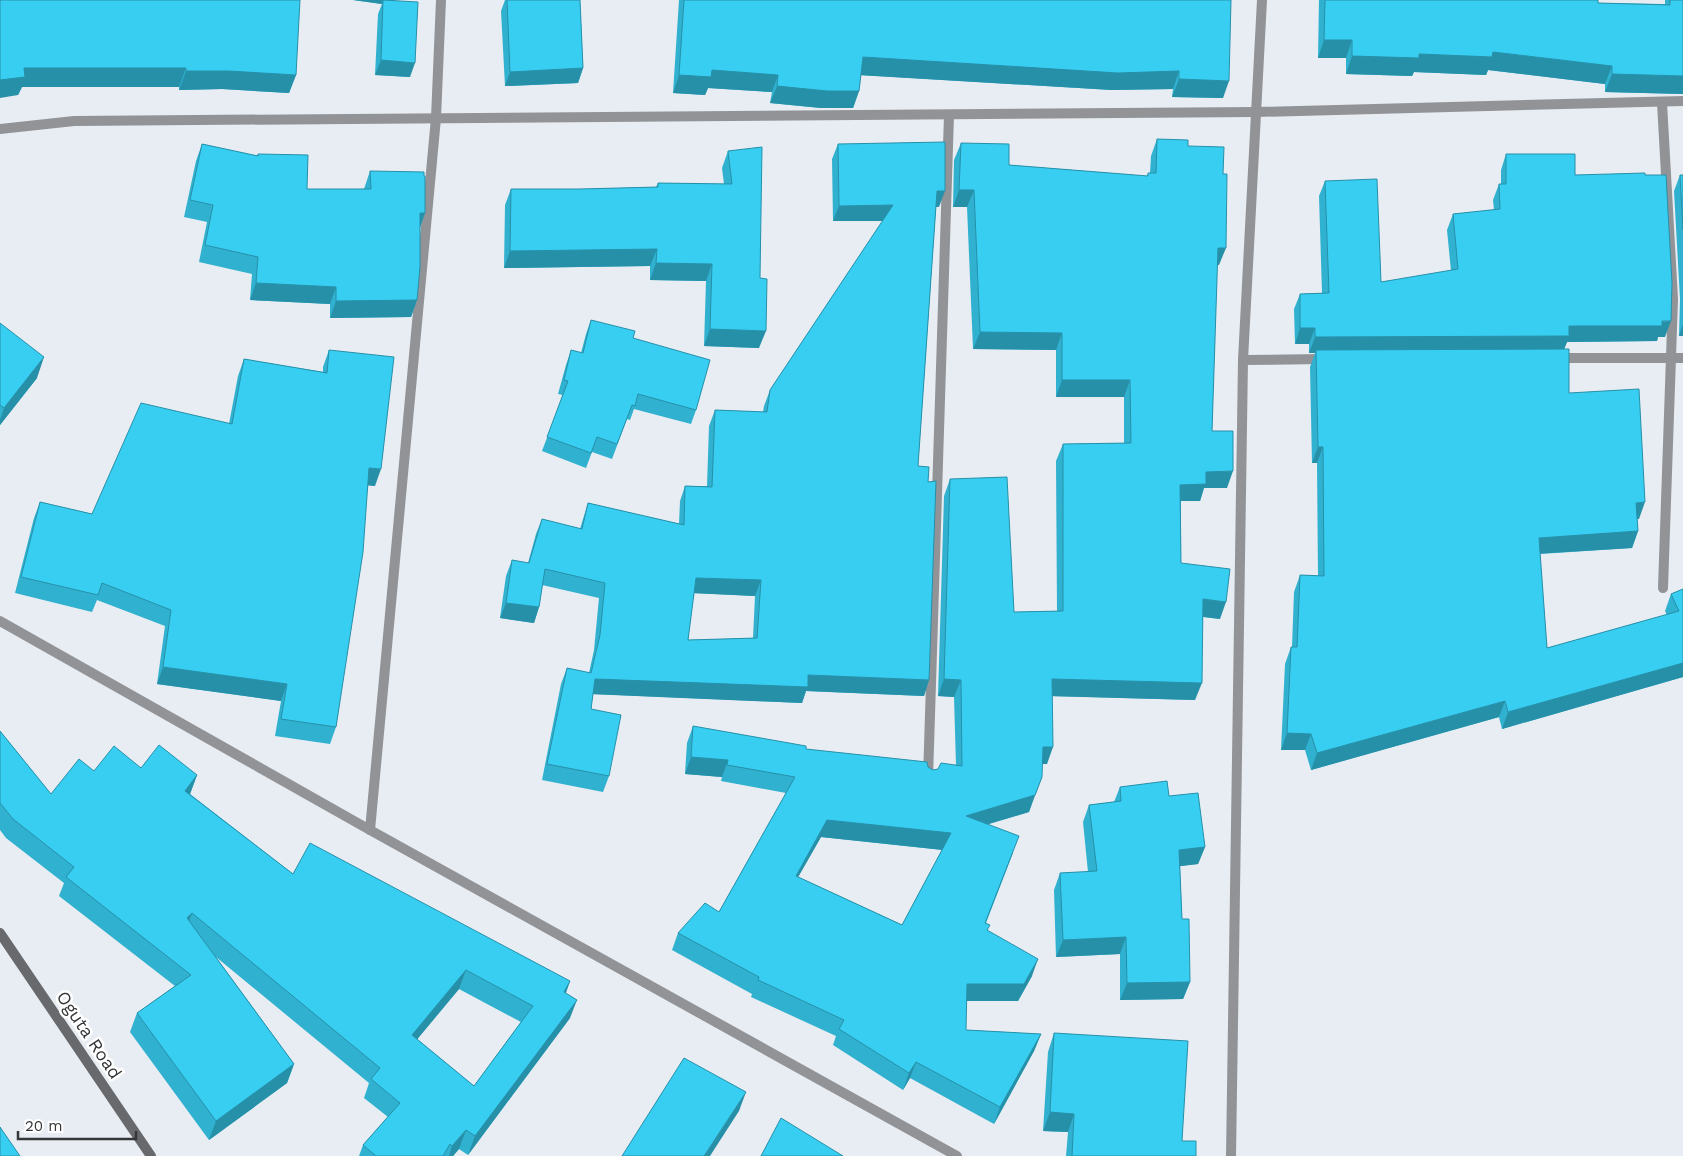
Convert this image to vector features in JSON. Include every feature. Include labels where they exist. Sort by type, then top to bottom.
[{"type":"main road","name":"Oguta Road","points":[[0,932],[151,1156]]},
{"type":"street","points":[[370,830],[436,118],[441,0]]},
{"type":"street","points":[[1230,1156],[1243,360],[1262,0]]},
{"type":"street","points":[[0,129],[74,121],[1256,112],[1683,101]]},
{"type":"street","points":[[1662,103],[1673,300],[1663,588]]},
{"type":"street","points":[[928,780],[949,115]]},
{"type":"street","points":[[1551,358],[1683,358]]},
{"type":"street","points":[[1243,360],[1332,359]]},
{"type":"street","points":[[0,621],[370,830],[957,1156]]},
{"type":"building","points":[[0,0],[300,0],[296,75],[229,71],[186,71],[186,68],[24,68],[25,77],[0,80]]},
{"type":"building","points":[[383,0],[418,2],[415,63],[381,60]]},
{"type":"building","points":[[507,0],[580,0],[583,68],[510,72]]},
{"type":"building","points":[[684,0],[1231,0],[1229,81],[1179,79],[1179,71],[1118,73],[863,57],[859,91],[827,91],[777,86],[778,75],[712,70],[711,77],[679,75]]},
{"type":"building","points":[[1325,0],[1598,0],[1598,3],[1670,5],[1670,0],[1683,0],[1683,76],[1612,74],[1612,66],[1493,52],[1492,57],[1419,54],[1419,58],[1352,56],[1352,40],[1324,40]]},
{"type":"building","points":[[1157,139],[1188,140],[1188,146],[1224,147],[1223,174],[1227,174],[1226,248],[1218,248],[1212,431],[1233,431],[1233,471],[1206,472],[1206,484],[1180,485],[1181,563],[1230,569],[1226,602],[1203,599],[1202,683],[1052,679],[1053,747],[1043,747],[1042,777],[1035,795],[966,816],[1019,836],[985,923],[990,925],[987,930],[1038,959],[1024,984],[967,984],[966,1030],[1041,1034],[1000,1107],[916,1062],[909,1073],[839,1029],[844,1020],[758,980],[759,977],[678,933],[705,903],[719,912],[795,777],[727,765],[728,760],[691,757],[693,726],[806,746],[806,749],[927,762],[928,767],[933,770],[938,769],[941,763],[962,766],[961,680],[944,679],[950,479],[1007,477],[1014,612],[1063,611],[1063,444],[1131,443],[1130,380],[1062,380],[1062,333],[980,332],[974,190],[959,190],[961,143],[1009,144],[1009,165],[1148,176],[1148,173],[1156,173]],"holes":[[[827,820],[951,833],[902,925],[796,876]]]},
{"type":"building","points":[[945,142],[945,191],[937,191],[918,466],[929,467],[928,482],[936,481],[929,680],[808,675],[808,687],[595,679],[591,709],[621,715],[609,776],[547,764],[567,668],[591,673],[600,635],[605,583],[545,569],[539,607],[506,603],[512,560],[529,563],[542,519],[582,529],[588,503],[684,525],[685,486],[712,487],[715,410],[767,412],[770,390],[893,205],[839,206],[838,144]],"holes":[[[696,578],[761,580],[757,638],[688,640]]]},
{"type":"building","points":[[202,144],[258,156],[258,154],[308,155],[307,189],[371,189],[370,171],[424,172],[425,213],[420,213],[420,267],[417,300],[336,301],[336,287],[256,283],[258,257],[205,245],[213,205],[190,200]]},
{"type":"building","points":[[762,147],[760,278],[767,279],[766,331],[710,329],[712,264],[656,263],[657,249],[510,251],[511,189],[658,187],[658,183],[732,184],[728,151]]},
{"type":"building","points":[[1506,154],[1575,154],[1575,175],[1645,173],[1645,175],[1666,175],[1672,283],[1671,321],[1662,321],[1662,326],[1569,326],[1569,336],[1315,337],[1315,328],[1300,328],[1300,294],[1329,293],[1325,181],[1377,179],[1381,282],[1458,269],[1453,214],[1500,209],[1499,184],[1506,184]]},
{"type":"building","points":[[1680,175],[1683,175],[1683,230]]},
{"type":"building","points":[[591,320],[635,331],[633,338],[710,360],[696,410],[638,394],[635,406],[632,405],[617,444],[597,437],[591,453],[547,437],[568,381],[564,380],[571,350],[583,353]]},
{"type":"building","points":[[0,323],[44,357],[4,408],[0,405]]},
{"type":"building","points":[[1569,349],[1569,393],[1639,389],[1645,502],[1636,503],[1638,531],[1539,538],[1547,648],[1679,611],[1671,594],[1683,589],[1683,663],[1508,712],[1505,701],[1317,753],[1311,734],[1287,733],[1291,647],[1297,647],[1300,575],[1324,576],[1323,447],[1318,447],[1316,350]]},
{"type":"building","points":[[329,350],[394,357],[381,469],[369,468],[363,552],[336,727],[281,719],[287,684],[163,667],[171,610],[102,583],[98,595],[21,577],[40,502],[92,514],[141,403],[232,424],[244,359],[327,373]]},
{"type":"building","points":[[0,731],[51,794],[79,759],[94,771],[114,746],[141,768],[159,745],[197,775],[185,791],[293,874],[310,843],[570,981],[564,992],[577,1000],[475,1136],[466,1130],[452,1146],[450,1144],[443,1156],[376,1156],[363,1145],[400,1103],[371,1079],[380,1068],[192,913],[187,918],[294,1064],[216,1121],[137,1013],[191,975],[66,877],[74,867],[13,819],[0,803]],"holes":[[[466,970],[533,1006],[474,1086],[412,1035]]]},
{"type":"building","points":[[1167,781],[1169,796],[1198,793],[1205,847],[1179,850],[1182,919],[1189,919],[1190,982],[1127,983],[1126,937],[1063,940],[1060,873],[1097,871],[1089,805],[1121,801],[1120,787]]},
{"type":"building","points":[[1054,1033],[1188,1041],[1182,1141],[1196,1141],[1196,1156],[1072,1156],[1074,1114],[1050,1112]]},
{"type":"building","points":[[684,1058],[746,1092],[704,1156],[622,1156]]},
{"type":"building","points":[[781,1118],[843,1156],[761,1156]]},
{"type":"building","points":[[0,1127],[20,1156],[0,1156]]}]
